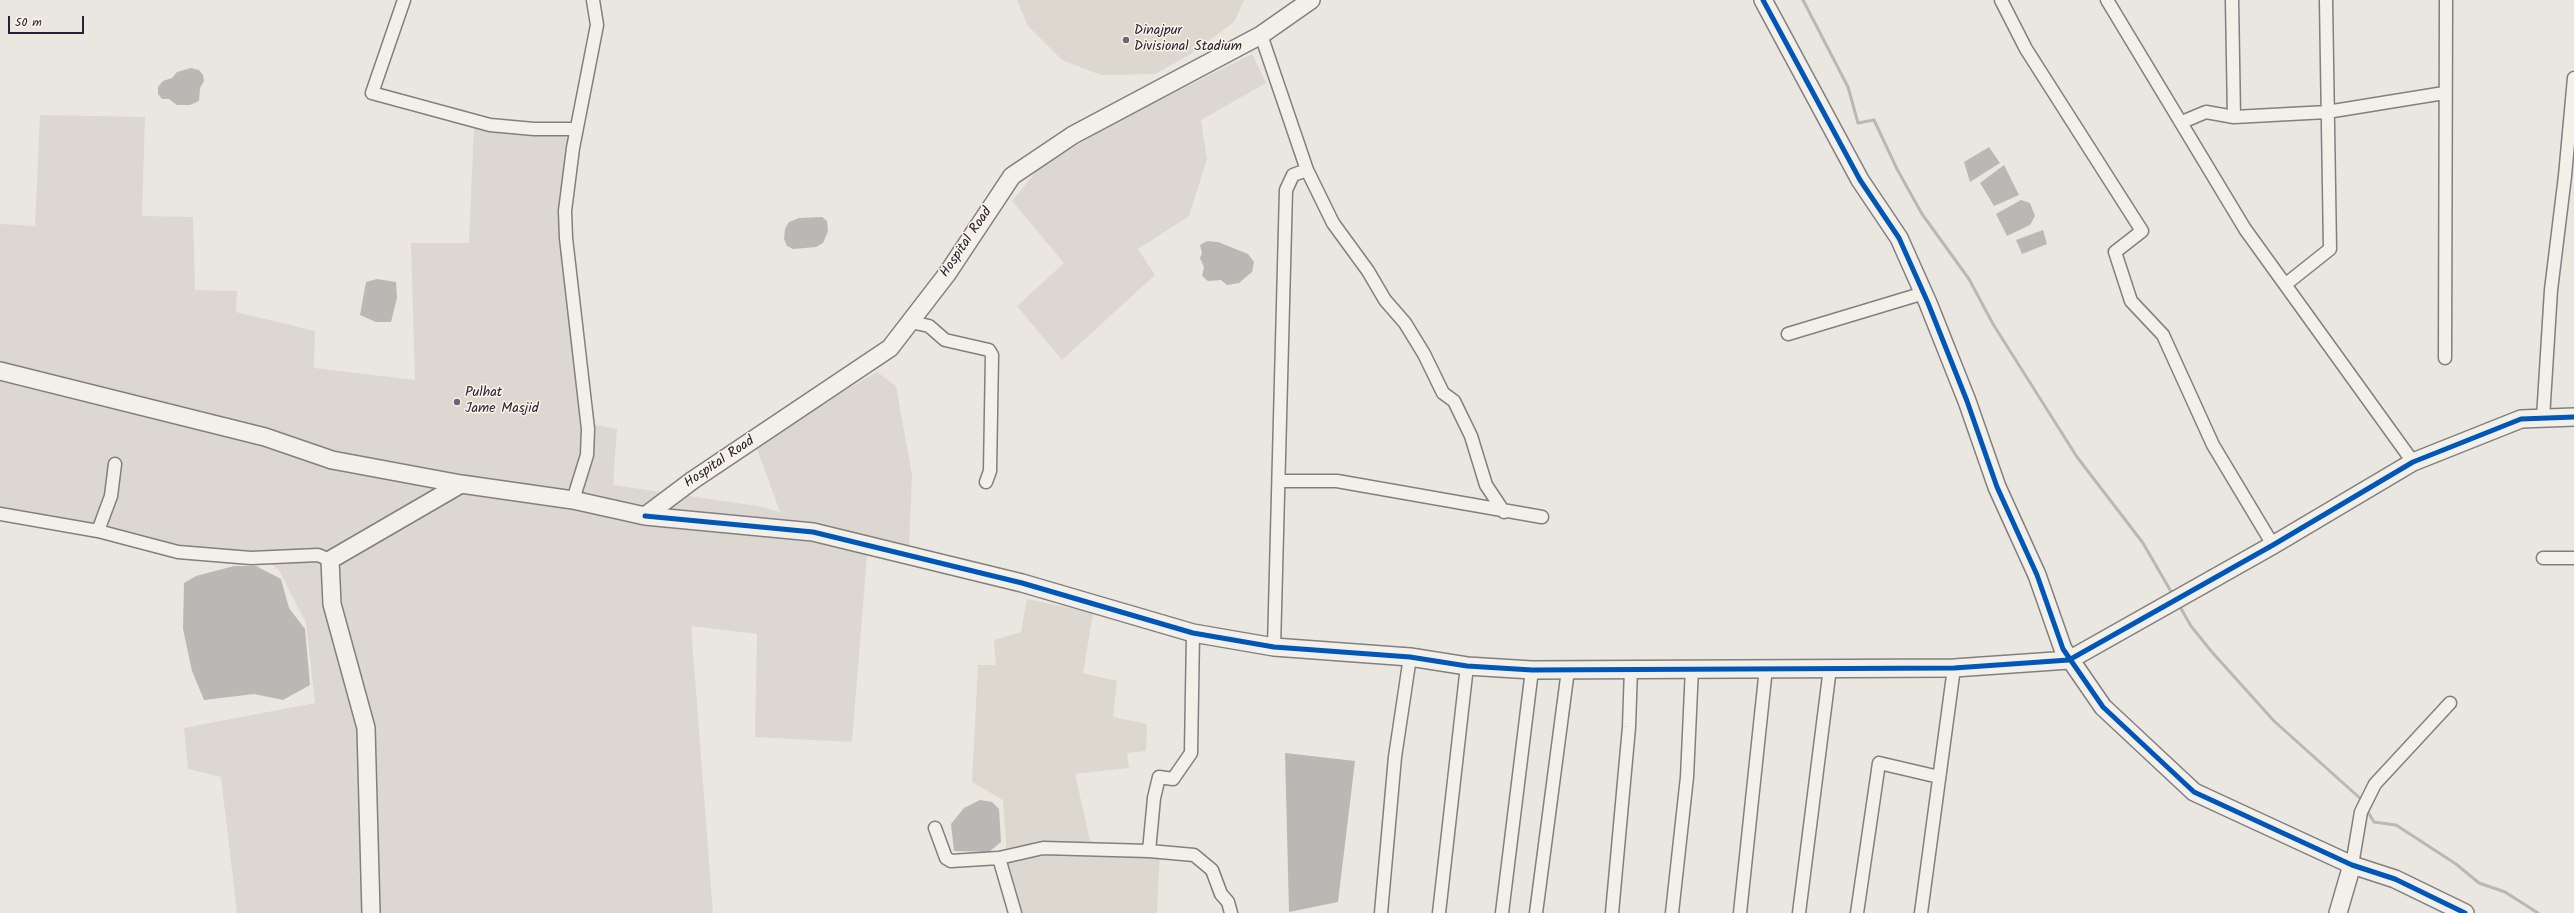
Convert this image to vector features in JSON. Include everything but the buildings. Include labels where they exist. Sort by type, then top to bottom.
[{"type":"street","points":[[404,0],[372,93],[490,125],[534,129],[576,129]]},
{"type":"street","points":[[573,500],[587,455],[588,428],[566,238],[565,211],[576,129],[597,25],[593,0]]},
{"type":"street","points":[[1763,0],[1860,180],[1899,238],[1924,293],[1967,400],[1997,487],[2037,575],[2069,660],[2103,707],[2194,792],[2352,866],[2395,879],[2465,913]]},
{"type":"street","points":[[2001,0],[2026,49],[2142,232],[2115,252],[2131,302],[2163,335],[2213,445],[2273,545]]},
{"type":"street","points":[[2107,0],[2245,228],[2413,462]]},
{"type":"street","points":[[2232,0],[2234,117]]},
{"type":"street","points":[[2286,284],[2330,249],[2326,0]]},
{"type":"street","points":[[2445,358],[2444,93],[2446,0]]},
{"type":"street","name":"Hospital Road","points":[[645,516],[693,480],[890,348],[947,274],[1012,176],[1073,135],[1262,35],[1306,2]]},
{"type":"street","points":[[1262,35],[1307,170],[1333,223],[1368,271],[1385,300],[1405,323],[1424,354],[1443,393],[1454,401],[1471,436],[1486,485],[1504,512]]},
{"type":"street","points":[[2543,418],[2551,290],[2573,110],[2574,78]]},
{"type":"street","points":[[2182,122],[2206,112],[2234,117],[2327,112],[2444,93]]},
{"type":"street","points":[[1274,647],[1286,190],[1293,175],[1307,170]]},
{"type":"street","points":[[1788,334],[1924,293]]},
{"type":"street","points":[[911,322],[929,326],[945,340],[989,350],[992,355],[990,471],[986,482]]},
{"type":"street","points":[[0,371],[265,437],[332,460],[461,484],[573,500],[645,516],[813,532],[1014,581],[1193,632],[1274,647],[1410,658],[1467,666],[1532,670],[1631,668],[1954,668],[2069,660],[2166,607],[2413,462],[2521,419],[2574,417]]},
{"type":"street","points":[[98,531],[111,496],[115,464]]},
{"type":"street","points":[[1279,481],[1337,481],[1504,512],[1542,517]]},
{"type":"street","points":[[330,560],[461,484]]},
{"type":"street","points":[[0,514],[98,531],[178,552],[251,558],[318,555],[330,560]]},
{"type":"street","points":[[2543,558],[2574,558]]},
{"type":"street","points":[[330,560],[332,604],[366,728],[371,913]]},
{"type":"street","points":[[1149,851],[1154,798],[1159,777],[1173,779],[1191,754],[1193,632]]},
{"type":"street","points":[[1381,913],[1395,757],[1410,658]]},
{"type":"street","points":[[1439,913],[1467,666]]},
{"type":"street","points":[[1612,913],[1629,727],[1631,668]]},
{"type":"street","points":[[1672,913],[1687,777],[1692,668]]},
{"type":"street","points":[[1740,913],[1766,668]]},
{"type":"street","points":[[1799,913],[1830,668]]},
{"type":"street","points":[[1921,913],[1954,668]]},
{"type":"street","points":[[1502,913],[1532,670]]},
{"type":"street","points":[[1536,913],[1568,670]]},
{"type":"street","points":[[2338,913],[2352,866],[2361,812],[2375,784],[2450,703]]},
{"type":"street","points":[[1857,913],[1879,763],[1940,777]]},
{"type":"street","points":[[935,828],[946,858],[951,862],[999,858],[1043,848],[1149,851],[1194,855],[1199,858],[1215,875],[1221,894],[1228,902],[1231,913]]},
{"type":"street","points":[[999,858],[1015,913]]},
{"type":"shaded area","name":"Dinajpur Divisional Stadium","points":[[1017,0],[1244,0],[1234,22],[1191,54],[1155,74],[1101,75],[1062,60],[1028,26]]},
{"type":"shaded area","points":[[1252,54],[1266,83],[1201,120],[1207,159],[1189,216],[1138,249],[1155,275],[1062,360],[1017,306],[1064,263],[1012,201],[1039,168],[1119,120]]},
{"type":"shaded area","points":[[191,68],[199,70],[203,75],[204,81],[200,88],[199,101],[190,105],[177,105],[169,99],[162,99],[158,94],[158,87],[163,81],[172,78],[177,72]]},
{"type":"shaded area","points":[[40,115],[145,117],[142,216],[193,217],[195,290],[237,291],[236,312],[315,331],[314,368],[415,380],[411,243],[469,243],[474,125],[570,137],[561,213],[582,422],[617,429],[613,485],[758,506],[780,512],[757,449],[797,418],[877,372],[896,386],[912,475],[909,550],[868,543],[852,742],[755,737],[757,634],[691,626],[713,913],[237,913],[221,777],[188,769],[184,728],[315,703],[306,623],[279,570],[270,563],[174,547],[0,510],[0,224],[35,226]]},
{"type":"shaded area","points":[[1989,147],[2000,163],[1970,182],[1964,162]]},
{"type":"shaded area","points":[[2004,165],[2019,195],[1994,206],[1980,183]]},
{"type":"shaded area","points":[[2021,200],[2030,203],[2035,216],[2030,225],[2007,236],[1996,214]]},
{"type":"shaded area","points":[[822,217],[827,221],[828,231],[823,243],[816,247],[793,249],[787,246],[784,239],[785,229],[789,222],[799,218]]},
{"type":"shaded area","points":[[2043,230],[2047,244],[2022,254],[2016,240]]},
{"type":"shaded area","points":[[1207,241],[1218,242],[1248,254],[1254,262],[1252,272],[1239,283],[1227,285],[1221,280],[1208,281],[1202,276],[1204,267],[1200,258],[1202,253],[1200,245]]},
{"type":"shaded area","points":[[377,279],[396,282],[397,298],[391,322],[376,322],[360,315],[366,282]]},
{"type":"shaded area","points":[[234,566],[256,566],[281,579],[289,608],[305,629],[310,685],[283,700],[254,694],[204,700],[192,671],[183,629],[184,583],[196,576]]},
{"type":"shaded area","points":[[1027,599],[1093,613],[1083,673],[1117,681],[1113,717],[1147,724],[1146,751],[1127,753],[1129,768],[1075,774],[1090,841],[1160,849],[1157,913],[1011,913],[1003,800],[972,782],[978,665],[996,665],[994,640],[1021,632]]},
{"type":"shaded area","points":[[1285,753],[1355,761],[1338,902],[1289,912]]},
{"type":"shaded area","points":[[980,800],[992,802],[999,809],[1001,842],[989,852],[954,851],[951,824],[964,808]]},
{"type":"waterway","points":[[1803,0],[1848,87],[1858,123],[1874,120],[1897,169],[1922,214],[1969,279],[1993,324],[2077,457],[2143,543],[2173,595]]},
{"type":"waterway","points":[[2179,605],[2191,626],[2211,651],[2274,721],[2362,800]]},
{"type":"waterway","points":[[2366,809],[2374,822],[2396,825],[2456,864],[2479,883],[2505,892],[2538,913]]},
{"type":"cycle path","points":[[1763,0],[1860,180],[1899,238],[1928,303],[1967,401],[1997,487],[2037,575],[2063,649],[2103,707],[2194,792],[2352,865],[2395,879],[2465,913]]},
{"type":"cycle path","points":[[645,516],[813,532],[1022,583],[1193,633],[1274,647],[1410,657],[1467,666],[1532,670],[1954,668],[2069,660],[2273,545],[2413,462],[2521,419],[2574,417]]},
{"type":"place","name":"Dinajpur Divisional Stadium","points":[[1126,40]]},
{"type":"place","name":"Pulhat Jame Masjid","points":[[457,402]]}]
